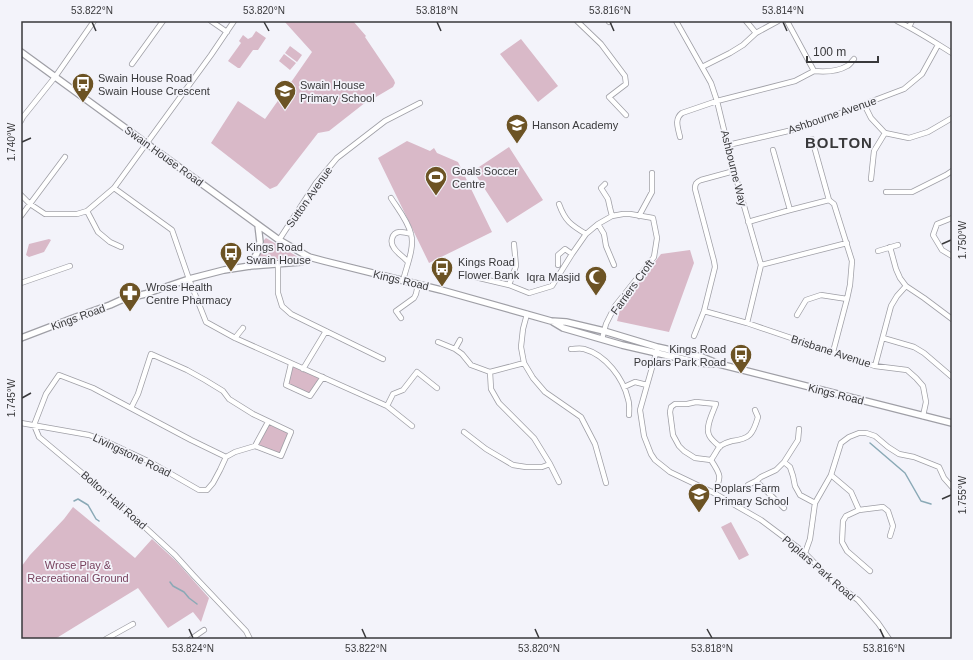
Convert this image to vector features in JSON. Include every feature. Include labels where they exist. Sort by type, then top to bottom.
[{"type":"street","points":[[21,121],[55,77],[94,21]]},
{"type":"street","points":[[132,64],[164,21]]},
{"type":"street","points":[[212,21],[227,32]]},
{"type":"street","points":[[21,196],[45,214],[77,214],[87,211],[114,188],[234,21]]},
{"type":"street","points":[[577,21],[601,44],[625,76],[626,84],[609,97],[626,115]]},
{"type":"street","name":"Ashbourne Way","points":[[676,21],[711,83],[760,264],[747,323]]},
{"type":"street","points":[[746,21],[756,33]]},
{"type":"street","points":[[702,67],[737,49],[756,33],[778,21]]},
{"type":"street","points":[[787,21],[814,71]]},
{"type":"street","points":[[897,21],[910,27],[938,45],[952,51]]},
{"type":"street","points":[[910,27],[912,21]]},
{"type":"street","name":"Ashbourne Avenue","points":[[728,145],[801,128],[904,89],[922,74],[938,45]]},
{"type":"street","name":"Swain House Road","points":[[21,52],[279,240],[309,257]]},
{"type":"street","points":[[680,137],[676,120],[682,113],[717,101],[795,81],[814,71],[836,71],[848,66],[854,59]]},
{"type":"street","name":"Sutton Avenue","points":[[279,240],[316,183],[337,158],[385,121],[420,103]]},
{"type":"street","points":[[864,104],[871,118],[885,133],[909,138],[928,132],[952,118]]},
{"type":"street","points":[[871,179],[874,151],[885,133]]},
{"type":"street","points":[[812,139],[829,200],[834,204],[852,261],[850,285],[833,352]]},
{"type":"street","points":[[773,150],[790,210]]},
{"type":"street","points":[[21,216],[65,157]]},
{"type":"street","points":[[694,336],[704,311],[714,267],[714,261],[695,186],[697,182],[701,180],[734,171]]},
{"type":"street","points":[[886,192],[912,192],[952,171]]},
{"type":"street","points":[[639,216],[652,192],[652,173]]},
{"type":"street","points":[[646,180],[652,179]]},
{"type":"street","points":[[605,184],[601,188],[608,199],[612,216]]},
{"type":"street","points":[[114,188],[172,230],[206,322],[235,338],[386,406],[412,426]]},
{"type":"street","points":[[391,198],[403,216],[411,234],[412,242],[403,281]]},
{"type":"street","points":[[748,222],[829,200]]},
{"type":"street","points":[[559,204],[564,216],[574,227],[586,234]]},
{"type":"street","points":[[87,211],[98,232],[110,242],[121,248]]},
{"type":"street","name":"Farriers Croft","points":[[475,277],[509,285],[529,293],[552,286],[586,234],[598,224],[612,216],[623,214],[653,218],[657,238],[654,257],[615,306],[604,331]]},
{"type":"street","points":[[952,218],[937,224],[933,235],[942,250],[952,256]]},
{"type":"street","points":[[598,224],[604,234],[606,246],[614,264]]},
{"type":"street","points":[[250,266],[257,253],[260,242],[258,225]]},
{"type":"street","points":[[408,262],[394,248],[391,242],[393,236],[397,232],[411,234]]},
{"type":"street","points":[[760,264],[847,243]]},
{"type":"street","points":[[509,285],[516,266],[514,244]]},
{"type":"street","points":[[878,251],[898,245]]},
{"type":"street","points":[[890,247],[896,269],[906,286],[952,319]]},
{"type":"street","points":[[558,265],[558,255],[564,249],[572,254]]},
{"type":"street","name":"Kings Road","points":[[21,338],[121,300],[145,294],[189,279],[224,270],[250,266],[301,262],[309,257],[418,284],[551,321],[566,322],[604,331],[702,357],[719,364],[952,423]]},
{"type":"street","points":[[278,263],[278,293],[282,306],[292,314],[383,359]]},
{"type":"street","points":[[21,283],[70,266]]},
{"type":"street","points":[[401,318],[396,311],[414,298],[418,284]]},
{"type":"street","points":[[875,366],[892,306],[897,296],[906,286]]},
{"type":"street","points":[[797,315],[806,300],[821,295],[847,299]]},
{"type":"street","name":"Brisbane Avenue","points":[[704,311],[747,323],[875,366],[907,370],[923,386],[926,402],[923,416]]},
{"type":"street","points":[[527,314],[522,329],[521,347],[524,363],[533,378],[545,392],[581,417],[595,444],[606,484]]},
{"type":"street","name":"Kings Road","points":[[551,321],[563,328],[656,353],[700,363],[719,364]]},
{"type":"street","points":[[235,338],[243,328]]},
{"type":"street","points":[[303,369],[326,331]]},
{"type":"street","points":[[602,339],[604,331]]},
{"type":"street","points":[[883,338],[914,347],[952,377]]},
{"type":"street","points":[[455,349],[460,340]]},
{"type":"street","points":[[438,342],[455,349],[462,354],[471,365],[490,372],[524,363]]},
{"type":"street","name":"Poplars Park Road","points":[[657,346],[640,410],[644,436],[655,460],[670,472],[714,493],[761,520],[805,553],[831,580],[858,600],[878,623],[889,639]]},
{"type":"street","points":[[571,349],[583,349],[595,353],[608,363],[624,387],[629,400],[629,415]]},
{"type":"street","points":[[34,425],[46,394],[59,375],[93,388],[191,440],[226,457],[235,452],[255,446],[281,456],[291,432],[268,422],[237,405],[229,399],[223,391],[205,380],[187,370],[151,354],[138,394],[131,408]]},
{"type":"street","points":[[291,364],[286,385],[310,396],[322,377]]},
{"type":"street","points":[[386,406],[393,394],[403,390],[417,372],[437,388]]},
{"type":"street","points":[[490,372],[491,389],[499,403],[534,438],[550,464],[558,482]]},
{"type":"street","points":[[624,387],[635,382],[647,385]]},
{"type":"street","points":[[711,460],[695,458],[684,451],[680,446],[674,435],[670,412],[671,407],[675,404],[696,402],[716,404],[708,424],[708,432],[712,439],[720,446]]},
{"type":"street","points":[[711,460],[720,446],[728,442],[742,440],[750,435],[760,416],[755,410]]},
{"type":"street","name":"Livingstone Road","points":[[21,422],[89,435],[104,440],[152,463],[199,490],[207,490],[213,483],[226,457]]},
{"type":"street","points":[[255,446],[268,422]]},
{"type":"street","name":"Bolton Hall Road","points":[[34,425],[39,437],[124,508],[176,555],[246,631],[250,639]]},
{"type":"street","points":[[748,485],[776,470],[784,462],[798,440],[799,429]]},
{"type":"street","points":[[464,432],[486,449],[513,465],[542,467],[550,464]]},
{"type":"street","points":[[805,553],[810,539],[815,503],[831,475],[840,443],[849,437],[859,433],[866,433],[875,436],[888,447],[900,454],[914,457],[939,467],[944,478],[952,487]]},
{"type":"street","points":[[711,460],[720,476],[720,482],[714,493]]},
{"type":"street","points":[[784,462],[790,467],[794,476],[795,486],[800,495],[815,503]]},
{"type":"street","points":[[831,475],[851,492],[859,510]]},
{"type":"street","points":[[756,481],[784,508]]},
{"type":"street","points":[[870,571],[847,551],[842,542],[843,521],[846,516],[859,510],[883,507],[888,511],[893,526],[890,536]]},
{"type":"street","points":[[106,639],[134,624]]},
{"type":"street","points":[[191,639],[204,630]]},
{"type":"green space","points":[[284,21],[353,21],[366,36],[365,37],[395,83],[393,87],[366,102],[329,131],[318,133],[277,186],[270,189],[211,143],[238,101],[265,119],[312,52]]},
{"type":"green space","points":[[256,31],[266,38],[258,50],[253,50],[240,68],[238,68],[228,61],[241,43],[239,41],[243,35],[248,39],[252,37]]},
{"type":"green space","points":[[521,39],[558,86],[538,102],[500,54]]},
{"type":"green space","points":[[290,46],[302,55],[297,62],[285,53]]},
{"type":"green space","points":[[284,54],[296,63],[290,70],[279,61]]},
{"type":"green space","name":"Goals Soccer Centre","points":[[407,141],[430,151],[434,148],[437,153],[458,162],[492,232],[429,263],[378,158]]},
{"type":"green space","points":[[509,147],[543,200],[507,223],[473,171]]},
{"type":"green space","points":[[266,238],[298,258],[261,260],[258,258],[262,249],[263,241]]},
{"type":"green space","points":[[49,239],[51,240],[44,252],[29,257],[26,255],[29,244]]},
{"type":"green space","points":[[690,250],[694,263],[669,332],[617,321],[621,306],[661,254]]},
{"type":"green space","points":[[293,366],[320,378],[310,394],[288,384]]},
{"type":"green space","points":[[268,424],[289,433],[279,454],[258,446]]},
{"type":"green space","name":"Wrose Play & Recreational Ground","points":[[73,507],[135,558],[152,539],[176,561],[209,598],[201,622],[193,612],[168,628],[138,588],[55,639],[21,639],[21,567]]},
{"type":"green space","points":[[731,522],[749,555],[739,560],[721,527]]},
{"type":"waterway","points":[[870,443],[905,473],[921,501],[931,504]]},
{"type":"waterway","points":[[74,501],[78,499],[88,505],[96,519],[99,521]]},
{"type":"waterway","points":[[170,582],[173,586],[184,592],[197,604]]},
{"type":"place","name":"Swain House Road Swain House Crescent","points":[[83,104]]},
{"type":"place","name":"Swain House Primary School","points":[[285,110]]},
{"type":"place","name":"Hanson Academy","points":[[517,144]]},
{"type":"place","name":"Goals Soccer Centre","points":[[436,196]]},
{"type":"place","name":"Kings Road Swain House","points":[[231,272]]},
{"type":"place","name":"Kings Road Flower Bank","points":[[442,288]]},
{"type":"place","name":"Iqra Masjid","points":[[596,296]]},
{"type":"place","name":"Wrose Health Centre Pharmacy","points":[[130,312]]},
{"type":"place","name":"Kings Road Poplars Park Road","points":[[741,374]]},
{"type":"place","name":"Poplars Farm Primary School","points":[[699,514]]},
{"type":"district","name":"BOLTON","points":[[839,142]]}]
